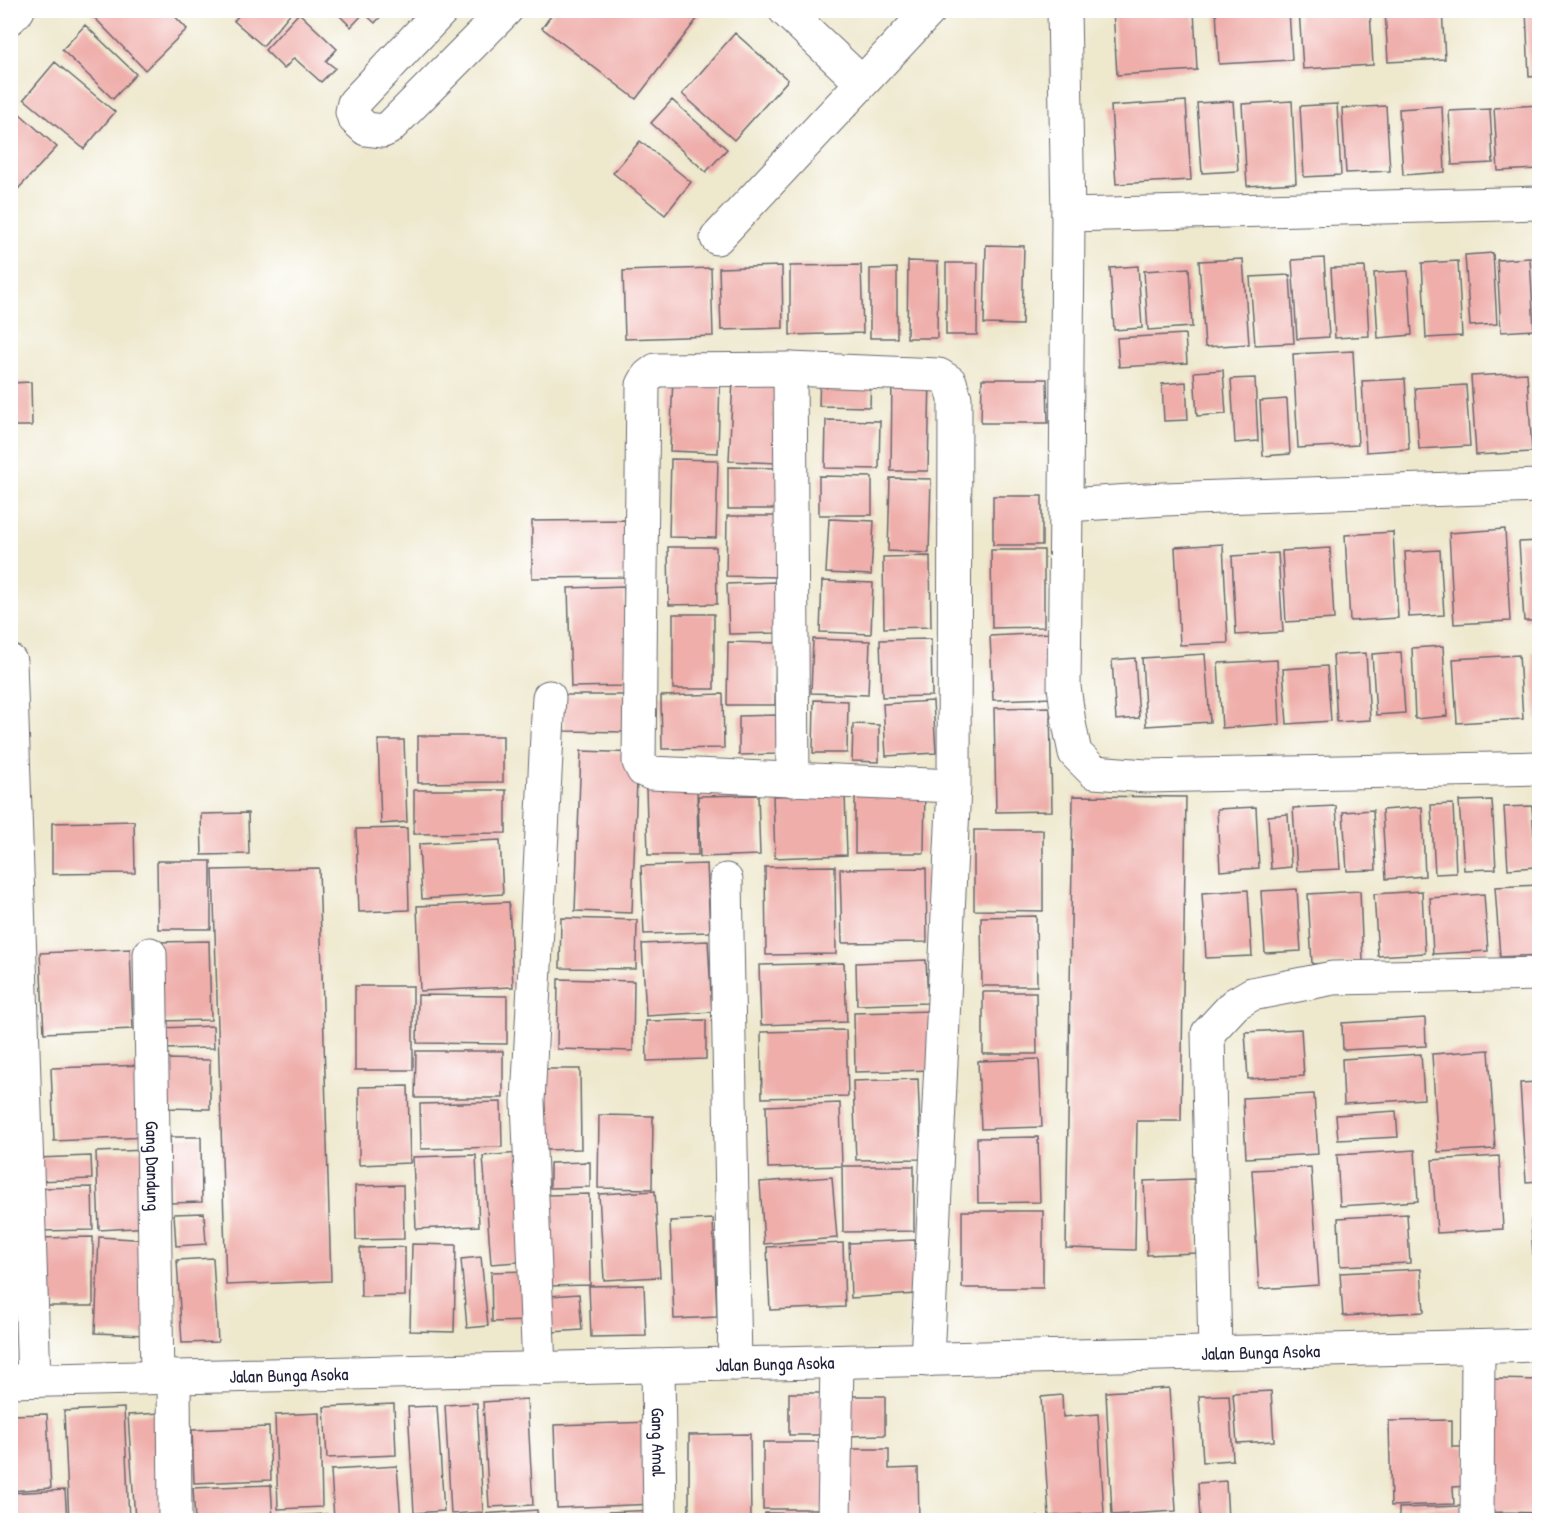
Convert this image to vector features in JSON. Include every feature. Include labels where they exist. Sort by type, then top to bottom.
[{"type":"street","points":[[10,18],[18,10]]},
{"type":"street","points":[[442,10],[354,103],[352,112],[354,118],[366,129],[383,131],[389,128],[506,10]]},
{"type":"street","points":[[785,10],[861,82]]},
{"type":"street","points":[[717,238],[930,10]]},
{"type":"street","points":[[1064,10],[1068,215],[1064,687],[1068,723],[1075,753],[1094,772],[1146,776],[1539,768]]},
{"type":"street","points":[[1068,215],[1539,203]]},
{"type":"street","points":[[790,369],[793,780]]},
{"type":"street","points":[[927,1360],[954,786],[955,399],[950,382],[939,375],[790,369],[656,370],[648,376],[643,385],[639,762],[643,770],[650,773],[954,786]]},
{"type":"street","points":[[1066,505],[1164,499],[1539,486]]},
{"type":"street","points":[[10,661],[22,1381]]},
{"type":"street","points":[[539,1369],[528,1109],[549,697]]},
{"type":"street","points":[[726,880],[735,1364]]},
{"type":"street","name":"Gang Dandung","points":[[150,954],[166,1377],[175,1521]]},
{"type":"street","points":[[1215,1353],[1208,1033],[1235,1004],[1252,994],[1333,978],[1539,974]]},
{"type":"street","name":"Jalan Bunga Asoka","points":[[22,1381],[1539,1345]]},
{"type":"street","points":[[1477,1521],[1478,1347]]},
{"type":"street","points":[[834,1521],[837,1362]]},
{"type":"street","name":"Gang Amal","points":[[658,1366],[660,1521]]},
{"type":"building","points":[[93,10],[169,10],[187,29],[145,70],[90,13]]},
{"type":"building","points":[[243,10],[293,10],[263,46],[234,21]]},
{"type":"building","points":[[334,10],[386,10],[375,23],[364,13],[351,27]]},
{"type":"building","points":[[555,10],[704,10],[636,99],[542,28]]},
{"type":"building","points":[[1113,10],[1194,10],[1197,70],[1117,75]]},
{"type":"building","points":[[1216,10],[1289,10],[1292,60],[1219,64]]},
{"type":"building","points":[[1299,10],[1370,10],[1373,65],[1303,69]]},
{"type":"building","points":[[1385,10],[1442,10],[1445,59],[1388,62]]},
{"type":"building","points":[[1526,10],[1540,10],[1540,76],[1529,77]]},
{"type":"building","points":[[299,13],[337,49],[326,61],[335,68],[321,82],[294,58],[284,69],[265,50]]},
{"type":"building","points":[[85,25],[136,74],[113,99],[62,50]]},
{"type":"building","points":[[735,33],[788,80],[734,140],[682,94]]},
{"type":"building","points":[[55,62],[115,112],[84,149],[24,99]]},
{"type":"building","points":[[672,100],[727,149],[706,172],[651,123]]},
{"type":"building","points":[[1186,101],[1191,180],[1116,184],[1111,106]]},
{"type":"building","points":[[1233,101],[1238,171],[1202,173],[1197,103]]},
{"type":"building","points":[[1292,101],[1296,183],[1247,186],[1242,104]]},
{"type":"building","points":[[1337,104],[1341,175],[1304,177],[1300,106]]},
{"type":"building","points":[[10,105],[57,147],[18,189],[10,183]]},
{"type":"building","points":[[1537,105],[1540,169],[1498,171],[1494,108]]},
{"type":"building","points":[[1386,106],[1390,171],[1346,173],[1342,108]]},
{"type":"building","points":[[1442,106],[1445,172],[1403,175],[1399,109]]},
{"type":"building","points":[[1490,109],[1493,163],[1452,165],[1449,111]]},
{"type":"building","points":[[640,141],[691,182],[665,215],[613,173]]},
{"type":"building","points":[[986,245],[1024,246],[1022,325],[984,324]]},
{"type":"building","points":[[1540,245],[1540,306],[1538,306],[1534,246]]},
{"type":"building","points":[[1493,253],[1497,324],[1470,326],[1465,255]]},
{"type":"building","points":[[1324,258],[1329,337],[1297,339],[1292,260]]},
{"type":"building","points":[[1530,258],[1534,330],[1501,332],[1497,260]]},
{"type":"building","points":[[1243,259],[1249,344],[1205,347],[1199,261]]},
{"type":"building","points":[[908,261],[938,262],[937,338],[907,338]]},
{"type":"building","points":[[1458,261],[1462,336],[1426,338],[1422,263]]},
{"type":"building","points":[[946,263],[978,263],[977,335],[946,335]]},
{"type":"building","points":[[861,265],[863,333],[790,335],[790,266]]},
{"type":"building","points":[[782,266],[783,328],[721,330],[719,268]]},
{"type":"building","points":[[1138,266],[1142,328],[1114,330],[1110,268]]},
{"type":"building","points":[[1365,267],[1369,336],[1335,338],[1331,268]]},
{"type":"building","points":[[711,268],[713,336],[625,339],[623,271]]},
{"type":"building","points":[[897,268],[897,338],[870,338],[870,269]]},
{"type":"building","points":[[1189,268],[1192,327],[1148,330],[1144,271]]},
{"type":"building","points":[[1408,271],[1412,335],[1378,338],[1374,273]]},
{"type":"building","points":[[1290,275],[1294,343],[1255,345],[1250,277]]},
{"type":"building","points":[[1185,334],[1187,363],[1119,367],[1117,338]]},
{"type":"building","points":[[1535,344],[1540,344],[1540,382],[1538,382]]},
{"type":"building","points":[[1353,351],[1358,445],[1298,448],[1293,354]]},
{"type":"building","points":[[1223,370],[1226,414],[1197,416],[1194,372]]},
{"type":"building","points":[[1527,373],[1532,452],[1476,455],[1471,376]]},
{"type":"building","points":[[820,374],[871,374],[870,407],[819,406]]},
{"type":"building","points":[[892,375],[930,375],[928,471],[891,471]]},
{"type":"building","points":[[673,377],[720,378],[718,453],[670,451]]},
{"type":"building","points":[[1255,378],[1258,441],[1235,443],[1231,379]]},
{"type":"building","points":[[733,379],[781,381],[778,463],[729,461]]},
{"type":"building","points":[[982,379],[1047,379],[1048,423],[981,423]]},
{"type":"building","points":[[1405,379],[1409,449],[1366,452],[1362,381]]},
{"type":"building","points":[[31,382],[32,426],[10,426],[10,383]]},
{"type":"building","points":[[1186,382],[1188,420],[1164,421],[1162,384]]},
{"type":"building","points":[[1466,385],[1470,446],[1419,449],[1415,388]]},
{"type":"building","points":[[1287,399],[1290,454],[1263,456],[1260,401]]},
{"type":"building","points":[[826,420],[880,421],[879,469],[825,468]]},
{"type":"building","points":[[671,459],[718,460],[716,538],[669,537]]},
{"type":"building","points":[[728,467],[779,468],[778,509],[728,509]]},
{"type":"building","points":[[819,476],[872,477],[872,515],[819,515]]},
{"type":"building","points":[[890,478],[931,479],[929,553],[888,551]]},
{"type":"building","points":[[993,496],[1042,496],[1042,545],[993,545]]},
{"type":"building","points":[[727,516],[778,516],[777,577],[726,576]]},
{"type":"building","points":[[829,519],[874,521],[871,575],[826,573]]},
{"type":"building","points":[[628,520],[629,577],[532,578],[532,521]]},
{"type":"building","points":[[1505,529],[1510,621],[1454,624],[1449,533]]},
{"type":"building","points":[[1393,532],[1398,618],[1350,621],[1345,535]]},
{"type":"building","points":[[1540,541],[1540,621],[1524,621],[1519,542]]},
{"type":"building","points":[[1223,544],[1228,643],[1180,645],[1175,547]]},
{"type":"building","points":[[668,547],[716,547],[717,604],[669,605]]},
{"type":"building","points":[[1330,548],[1334,619],[1286,622],[1282,551]]},
{"type":"building","points":[[991,550],[1044,550],[1044,627],[992,628]]},
{"type":"building","points":[[1440,550],[1444,615],[1409,617],[1405,552]]},
{"type":"building","points":[[1278,553],[1283,632],[1236,635],[1232,556]]},
{"type":"building","points":[[930,556],[931,627],[884,628],[883,557]]},
{"type":"building","points":[[822,581],[873,583],[871,634],[820,632]]},
{"type":"building","points":[[776,582],[778,633],[729,634],[727,584]]},
{"type":"building","points":[[624,586],[627,686],[571,687],[568,588]]},
{"type":"building","points":[[673,614],[714,614],[714,689],[673,689]]},
{"type":"building","points":[[1052,633],[1054,698],[993,700],[990,636]]},
{"type":"building","points":[[813,639],[870,641],[868,695],[811,693]]},
{"type":"building","points":[[931,639],[932,696],[882,697],[880,640]]},
{"type":"building","points":[[728,642],[776,643],[775,705],[727,705]]},
{"type":"building","points":[[1443,646],[1447,716],[1415,719],[1412,648]]},
{"type":"building","points":[[1401,652],[1405,713],[1376,715],[1372,654]]},
{"type":"building","points":[[1532,652],[1540,652],[1540,720],[1536,720]]},
{"type":"building","points":[[1366,653],[1370,720],[1337,722],[1333,655]]},
{"type":"building","points":[[1205,654],[1210,722],[1146,726],[1142,658]]},
{"type":"building","points":[[1519,655],[1523,719],[1457,723],[1453,659]]},
{"type":"building","points":[[1135,658],[1139,718],[1116,720],[1112,660]]},
{"type":"building","points":[[1277,660],[1280,724],[1222,728],[1218,663]]},
{"type":"building","points":[[1327,666],[1331,721],[1287,724],[1283,669]]},
{"type":"building","points":[[723,694],[724,748],[662,749],[661,696]]},
{"type":"building","points":[[565,695],[627,695],[627,732],[564,731]]},
{"type":"building","points":[[814,700],[848,701],[847,753],[813,753]]},
{"type":"building","points":[[933,701],[936,753],[886,756],[883,704]]},
{"type":"building","points":[[1050,707],[1052,811],[996,812],[994,708]]},
{"type":"building","points":[[780,715],[780,754],[739,755],[739,716]]},
{"type":"building","points":[[853,724],[879,725],[879,762],[852,761]]},
{"type":"building","points":[[418,736],[503,736],[503,782],[418,783]]},
{"type":"building","points":[[378,740],[404,740],[407,822],[381,824]]},
{"type":"building","points":[[581,751],[638,753],[632,913],[575,911]]},
{"type":"building","points":[[697,786],[698,855],[648,855],[646,787]]},
{"type":"building","points":[[855,787],[925,787],[924,853],[855,853]]},
{"type":"building","points":[[414,790],[506,790],[506,833],[414,834]]},
{"type":"building","points":[[845,794],[847,855],[775,858],[773,796]]},
{"type":"building","points":[[758,795],[760,855],[700,857],[698,796]]},
{"type":"building","points":[[1073,796],[1186,797],[1181,1121],[1137,1121],[1135,1250],[1066,1248]]},
{"type":"building","points":[[1492,800],[1496,869],[1464,870],[1459,801]]},
{"type":"building","points":[[1453,804],[1456,873],[1435,874],[1431,805]]},
{"type":"building","points":[[1336,806],[1340,869],[1297,871],[1293,808]]},
{"type":"building","points":[[1532,806],[1536,867],[1508,869],[1504,807]]},
{"type":"building","points":[[1256,807],[1259,868],[1220,871],[1217,809]]},
{"type":"building","points":[[1422,807],[1425,876],[1386,879],[1382,810]]},
{"type":"building","points":[[1373,810],[1376,870],[1347,871],[1343,812]]},
{"type":"building","points":[[248,813],[249,854],[202,855],[201,814]]},
{"type":"building","points":[[1288,814],[1291,867],[1271,869],[1268,816]]},
{"type":"building","points":[[134,821],[135,873],[52,874],[52,823]]},
{"type":"building","points":[[407,828],[409,910],[359,912],[356,829]]},
{"type":"building","points":[[974,830],[1043,830],[1043,911],[974,910]]},
{"type":"building","points":[[500,840],[503,894],[422,899],[419,844]]},
{"type":"building","points":[[157,861],[211,861],[211,929],[158,929]]},
{"type":"building","points":[[707,864],[710,932],[644,934],[641,866]]},
{"type":"building","points":[[835,866],[836,954],[766,955],[765,867]]},
{"type":"building","points":[[319,868],[331,1281],[226,1285],[213,870]]},
{"type":"building","points":[[926,868],[927,942],[842,943],[840,869]]},
{"type":"building","points":[[1540,885],[1540,955],[1500,957],[1495,887]]},
{"type":"building","points":[[1297,889],[1301,951],[1265,953],[1261,891]]},
{"type":"building","points":[[1248,890],[1252,956],[1206,958],[1202,893]]},
{"type":"building","points":[[1360,891],[1363,961],[1312,964],[1308,894]]},
{"type":"building","points":[[1422,891],[1425,953],[1378,956],[1374,894]]},
{"type":"building","points":[[1484,894],[1488,951],[1433,954],[1430,898]]},
{"type":"building","points":[[509,902],[513,987],[420,991],[417,906]]},
{"type":"building","points":[[1036,916],[1037,986],[982,986],[981,917]]},
{"type":"building","points":[[561,918],[637,920],[636,969],[560,968]]},
{"type":"building","points":[[209,941],[211,1020],[160,1021],[158,942]]},
{"type":"building","points":[[708,941],[712,1012],[646,1016],[642,944]]},
{"type":"building","points":[[130,949],[133,1029],[44,1033],[40,953]]},
{"type":"building","points":[[926,960],[928,1003],[857,1005],[856,963]]},
{"type":"building","points":[[844,963],[847,1022],[761,1025],[759,965]]},
{"type":"building","points":[[558,979],[634,981],[633,1051],[557,1049]]},
{"type":"building","points":[[355,986],[413,986],[413,1070],[355,1070]]},
{"type":"building","points":[[983,992],[1036,992],[1037,1054],[983,1054]]},
{"type":"building","points":[[418,995],[507,996],[507,1044],[417,1043]]},
{"type":"building","points":[[933,1011],[934,1070],[855,1072],[854,1013]]},
{"type":"building","points":[[1425,1018],[1426,1046],[1343,1050],[1342,1023]]},
{"type":"building","points":[[706,1020],[706,1059],[647,1061],[646,1021]]},
{"type":"building","points":[[213,1026],[214,1048],[160,1049],[160,1028]]},
{"type":"building","points":[[1301,1029],[1304,1076],[1248,1079],[1245,1032]]},
{"type":"building","points":[[846,1030],[848,1096],[762,1098],[761,1032]]},
{"type":"building","points":[[1489,1050],[1495,1149],[1438,1152],[1432,1054]]},
{"type":"building","points":[[416,1051],[503,1051],[503,1098],[415,1098]]},
{"type":"building","points":[[1421,1054],[1424,1099],[1344,1104],[1342,1059]]},
{"type":"building","points":[[164,1059],[210,1060],[210,1109],[164,1108]]},
{"type":"building","points":[[1039,1059],[1042,1127],[981,1129],[978,1061]]},
{"type":"building","points":[[146,1065],[148,1137],[54,1141],[51,1068]]},
{"type":"building","points":[[544,1069],[580,1069],[581,1149],[544,1150]]},
{"type":"building","points":[[918,1079],[921,1159],[856,1160],[853,1081]]},
{"type":"building","points":[[1540,1082],[1540,1181],[1526,1182],[1520,1083]]},
{"type":"building","points":[[408,1086],[410,1163],[359,1165],[359,1087]]},
{"type":"building","points":[[1314,1094],[1318,1154],[1246,1158],[1243,1098]]},
{"type":"building","points":[[501,1102],[502,1147],[421,1149],[420,1104]]},
{"type":"building","points":[[840,1103],[842,1166],[768,1168],[766,1106]]},
{"type":"building","points":[[1396,1111],[1398,1137],[1338,1140],[1336,1115]]},
{"type":"building","points":[[599,1115],[653,1116],[652,1189],[598,1188]]},
{"type":"building","points":[[170,1137],[201,1137],[202,1202],[171,1203]]},
{"type":"building","points":[[1038,1137],[1040,1202],[978,1203],[977,1138]]},
{"type":"building","points":[[147,1150],[151,1227],[99,1230],[96,1152]]},
{"type":"building","points":[[1415,1150],[1418,1201],[1340,1206],[1337,1155]]},
{"type":"building","points":[[521,1153],[529,1261],[491,1264],[483,1156]]},
{"type":"building","points":[[476,1155],[479,1226],[416,1229],[413,1157]]},
{"type":"building","points":[[91,1156],[92,1179],[36,1181],[36,1158]]},
{"type":"building","points":[[1499,1156],[1503,1229],[1437,1233],[1432,1160]]},
{"type":"building","points":[[590,1162],[590,1187],[550,1188],[550,1163]]},
{"type":"building","points":[[842,1166],[914,1166],[914,1231],[843,1232]]},
{"type":"building","points":[[1311,1167],[1319,1285],[1259,1289],[1252,1170]]},
{"type":"building","points":[[832,1177],[837,1238],[764,1244],[760,1182]]},
{"type":"building","points":[[1194,1179],[1197,1253],[1147,1255],[1144,1181]]},
{"type":"building","points":[[403,1185],[404,1239],[356,1240],[355,1186]]},
{"type":"building","points":[[92,1187],[93,1230],[38,1231],[38,1188]]},
{"type":"building","points":[[655,1191],[660,1277],[604,1280],[599,1194]]},
{"type":"building","points":[[589,1194],[590,1285],[549,1286],[548,1195]]},
{"type":"building","points":[[962,1211],[1043,1211],[1043,1288],[962,1288]]},
{"type":"building","points":[[204,1213],[206,1244],[176,1246],[174,1214]]},
{"type":"building","points":[[1407,1214],[1410,1263],[1340,1266],[1338,1218]]},
{"type":"building","points":[[713,1219],[717,1317],[674,1319],[670,1221]]},
{"type":"building","points":[[1531,1221],[1540,1221],[1540,1307],[1536,1307]]},
{"type":"building","points":[[16,1234],[20,1324],[10,1324],[10,1235]]},
{"type":"building","points":[[93,1237],[93,1306],[35,1306],[34,1238]]},
{"type":"building","points":[[99,1237],[150,1240],[146,1335],[95,1333]]},
{"type":"building","points":[[915,1240],[917,1294],[851,1298],[849,1243]]},
{"type":"building","points":[[843,1243],[845,1307],[770,1310],[767,1247]]},
{"type":"building","points":[[412,1244],[456,1245],[454,1332],[410,1331]]},
{"type":"building","points":[[405,1247],[405,1296],[361,1297],[360,1248]]},
{"type":"building","points":[[481,1257],[488,1326],[467,1328],[461,1259]]},
{"type":"building","points":[[213,1258],[218,1342],[182,1343],[177,1260]]},
{"type":"building","points":[[1421,1269],[1424,1312],[1343,1316],[1340,1273]]},
{"type":"building","points":[[529,1271],[531,1321],[492,1322],[491,1272]]},
{"type":"building","points":[[644,1285],[646,1336],[591,1337],[589,1286]]},
{"type":"building","points":[[579,1294],[582,1330],[552,1332],[550,1296]]},
{"type":"building","points":[[1488,1379],[1540,1380],[1540,1513],[1487,1512]]},
{"type":"building","points":[[1169,1388],[1176,1511],[1112,1515],[1106,1392]]},
{"type":"building","points":[[1271,1391],[1274,1441],[1237,1443],[1233,1393]]},
{"type":"building","points":[[789,1393],[829,1393],[829,1435],[789,1435]]},
{"type":"building","points":[[1062,1395],[1063,1417],[1098,1414],[1104,1513],[1049,1516],[1041,1397]]},
{"type":"building","points":[[1229,1395],[1233,1460],[1203,1462],[1199,1396]]},
{"type":"building","points":[[845,1396],[885,1396],[885,1435],[845,1436]]},
{"type":"building","points":[[527,1399],[533,1505],[489,1507],[483,1402]]},
{"type":"building","points":[[477,1403],[483,1512],[451,1514],[445,1405]]},
{"type":"building","points":[[394,1404],[396,1455],[327,1458],[324,1407]]},
{"type":"building","points":[[437,1406],[444,1511],[414,1513],[408,1407]]},
{"type":"building","points":[[124,1408],[129,1520],[69,1520],[64,1411]]},
{"type":"building","points":[[161,1413],[168,1520],[135,1520],[128,1415]]},
{"type":"building","points":[[320,1413],[322,1507],[278,1509],[275,1415]]},
{"type":"building","points":[[47,1414],[51,1488],[10,1491],[10,1415]]},
{"type":"building","points":[[1452,1420],[1452,1447],[1466,1447],[1467,1486],[1453,1487],[1454,1504],[1391,1506],[1389,1421]]},
{"type":"building","points":[[653,1422],[656,1504],[557,1508],[554,1425]]},
{"type":"building","points":[[269,1427],[271,1480],[194,1483],[192,1430]]},
{"type":"building","points":[[750,1434],[751,1520],[689,1520],[689,1435]]},
{"type":"building","points":[[763,1442],[827,1442],[827,1509],[763,1509]]},
{"type":"building","points":[[846,1449],[889,1449],[889,1469],[918,1468],[919,1520],[847,1520]]},
{"type":"building","points":[[397,1466],[401,1519],[334,1520],[331,1470]]},
{"type":"building","points":[[1226,1481],[1228,1520],[1200,1520],[1198,1483]]},
{"type":"building","points":[[271,1485],[273,1520],[195,1520],[193,1488]]},
{"type":"building","points":[[65,1490],[67,1520],[10,1520],[10,1493]]},
{"type":"building","points":[[1463,1506],[1464,1520],[1399,1520],[1399,1508]]},
{"type":"building","points":[[537,1510],[538,1520],[482,1520],[481,1514]]},
{"type":"building","points":[[657,1510],[657,1520],[608,1520],[608,1512]]},
{"type":"building","points":[[765,1513],[827,1514],[827,1520],[764,1520]]},
{"type":"building","points":[[327,1514],[327,1520],[283,1520],[283,1516]]},
{"type":"building","points":[[1488,1514],[1540,1514],[1540,1520],[1488,1520]]},
{"type":"building","points":[[606,1515],[606,1520],[544,1520],[544,1517]]},
{"type":"building","points":[[1037,1517],[1152,1518],[1152,1520],[1037,1520]]}]
